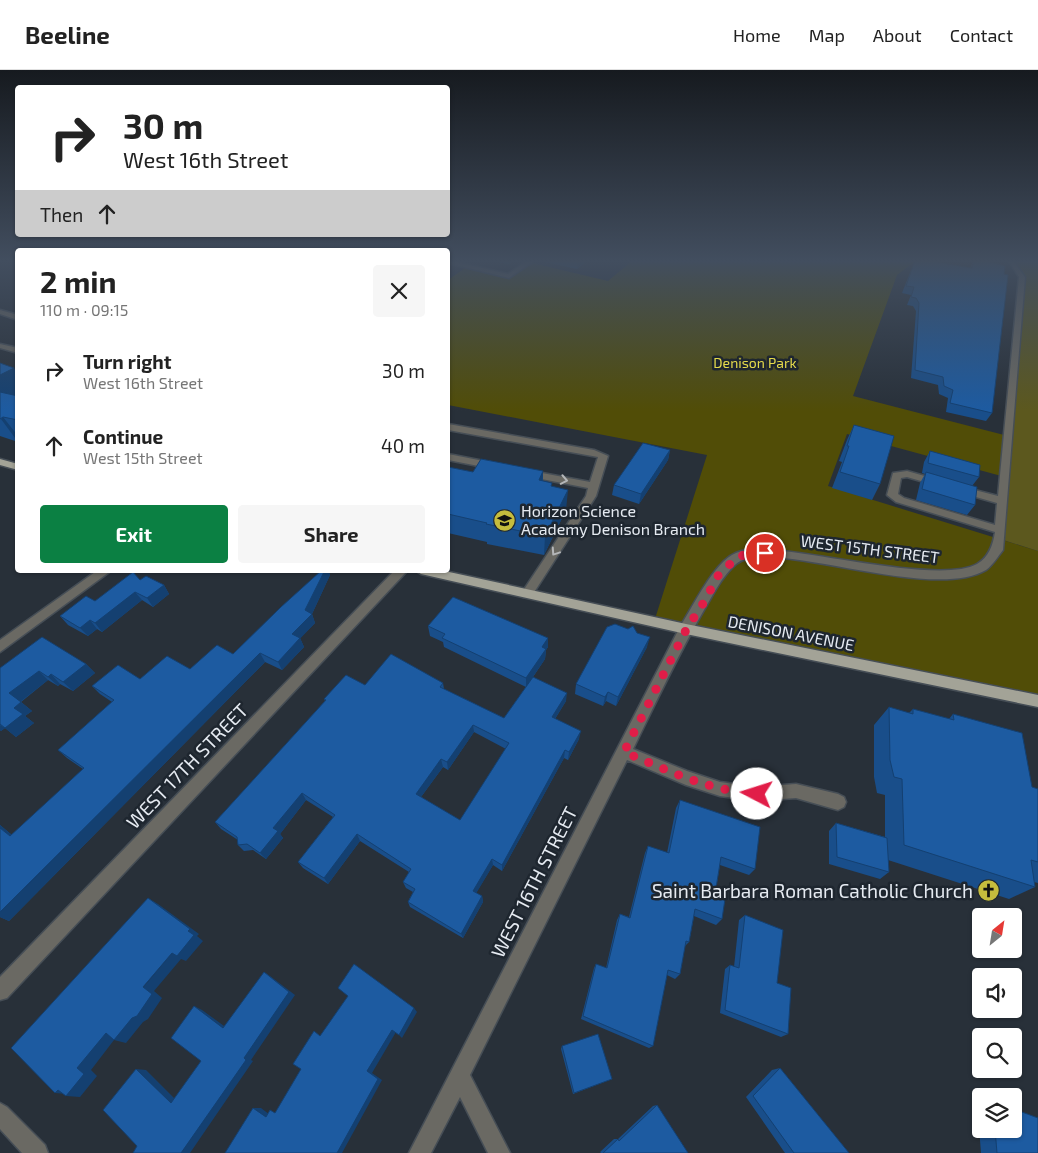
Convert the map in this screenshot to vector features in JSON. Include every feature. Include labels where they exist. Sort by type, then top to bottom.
[{"type":"main road","points":[[0,462],[15,466]]},
{"type":"main road","name":"DENISON AVENUE","points":[[434,573],[686,630],[1038,700]]},
{"type":"street","name":"WEST 15TH STREET","points":[[686,630],[719,574],[739,556],[765,553],[790,555],[916,573],[956,575],[981,567],[999,547],[1019,311]]},
{"type":"street","points":[[0,312],[15,317]]},
{"type":"street","points":[[0,346],[15,350]]},
{"type":"street","points":[[450,427],[603,456],[593,491],[527,594]]},
{"type":"street","points":[[450,457],[511,470],[593,491]]},
{"type":"street","points":[[1000,530],[900,500],[892,495],[897,475],[907,474],[1003,501]]},
{"type":"street","points":[[0,646],[102,573]]},
{"type":"street","name":"WEST 17TH STREET","points":[[0,991],[399,573]]},
{"type":"street","name":"WEST 16TH STREET","points":[[420,1153],[686,630]]},
{"type":"street","points":[[624,752],[686,778],[720,789],[757,794],[796,791],[838,802]]},
{"type":"street","points":[[460,1076],[498,1153]]},
{"type":"street","points":[[0,1114],[37,1153]]},
{"type":"green space","name":"Denison Park","points":[[450,311],[884,311],[853,396],[1008,436],[1005,477],[847,434],[828,486],[1038,551],[1038,701],[654,622],[707,455],[450,405]]},
{"type":"shaded area","points":[[1019,311],[1038,311],[1038,551],[1000,539]]},
{"type":"building","points":[[919,311],[1004,311],[992,413],[950,403],[953,390],[944,386],[943,377],[915,370]]},
{"type":"building","points":[[0,363],[14,368],[0,375]]},
{"type":"building","points":[[0,392],[15,395],[15,419],[3,417],[0,419]]},
{"type":"building","points":[[854,425],[894,436],[880,484],[840,472]]},
{"type":"building","points":[[643,443],[670,450],[641,494],[614,485]]},
{"type":"building","points":[[930,451],[980,465],[979,477],[928,463]]},
{"type":"building","name":"Horizon Science Academy Denison Branch","points":[[481,459],[543,471],[539,480],[552,483],[551,486],[568,490],[545,536],[450,514],[450,467],[473,472]]},
{"type":"building","points":[[926,472],[977,487],[975,505],[922,489]]},
{"type":"building","points":[[132,573],[140,580],[146,576],[164,585],[147,598],[135,592],[95,623],[90,620],[80,628],[60,616],[86,596],[95,601]]},
{"type":"building","points":[[319,573],[324,573],[305,610],[312,614],[292,634],[300,638],[278,662],[260,653],[0,912],[0,828],[10,836],[84,768],[58,750],[114,700],[92,686],[118,665],[140,679],[167,656],[190,669],[217,645],[233,654]]},
{"type":"building","points":[[453,597],[548,638],[542,647],[546,649],[526,678],[442,638],[445,634],[428,626]]},
{"type":"building","points":[[615,624],[628,629],[633,626],[637,633],[650,637],[618,697],[608,692],[605,697],[576,684],[607,627]]},
{"type":"building","points":[[42,637],[86,664],[63,682],[51,674],[48,677],[39,671],[9,693],[21,702],[14,708],[23,714],[5,728],[0,724],[0,668]]},
{"type":"building","points":[[391,654],[443,683],[440,687],[504,718],[533,677],[567,693],[552,717],[581,731],[569,752],[565,750],[502,865],[492,859],[473,891],[482,896],[461,934],[408,902],[415,889],[403,882],[411,869],[357,834],[324,878],[298,862],[335,815],[302,793],[273,828],[278,831],[260,853],[247,844],[238,845],[237,837],[215,822],[326,700],[324,699],[346,675],[365,685]],"holes":[[[473,725],[509,743],[460,820],[416,794],[441,759],[447,762]]]},
{"type":"building","points":[[889,707],[913,714],[913,709],[954,720],[953,714],[1022,733],[1032,787],[1038,789],[1038,862],[1031,860],[1035,887],[904,845],[902,779],[894,777],[890,760]]},
{"type":"building","points":[[680,800],[760,827],[755,869],[721,857],[715,894],[725,899],[722,919],[695,909],[689,942],[686,941],[680,974],[668,970],[653,1046],[583,1016],[596,964],[607,968],[620,914],[630,918],[648,846],[669,853]]},
{"type":"building","points":[[836,823],[887,838],[889,872],[837,857]]},
{"type":"building","points":[[148,898],[190,929],[188,931],[194,935],[177,956],[172,953],[143,987],[152,994],[137,1016],[132,1018],[114,1040],[106,1033],[77,1068],[84,1074],[66,1096],[58,1090],[55,1093],[11,1048]]},
{"type":"building","points":[[745,915],[783,930],[777,983],[791,988],[788,1034],[725,1010],[730,965],[739,968]]},
{"type":"building","points":[[354,964],[414,1008],[399,1035],[392,1030],[367,1071],[378,1079],[337,1153],[225,1153],[253,1108],[266,1117],[270,1110],[275,1113],[301,1069],[293,1064],[314,1031],[320,1036],[348,996],[338,988]]},
{"type":"building","points":[[264,972],[289,992],[244,1058],[246,1060],[181,1153],[133,1153],[137,1146],[103,1110],[136,1069],[171,1103],[201,1061],[171,1038],[194,1006],[223,1028]]},
{"type":"building","points":[[598,1034],[612,1079],[574,1093],[562,1046]]},
{"type":"building","points":[[780,1068],[849,1153],[794,1153],[753,1096]]},
{"type":"building","points":[[657,1105],[688,1153],[603,1153],[618,1139],[619,1141]]},
{"type":"building","points":[[1022,1112],[1038,1118],[1038,1153],[997,1153],[996,1138],[1022,1138]]},
{"type":"place","name":"Horizon Science Academy Denison Branch","points":[[505,520]]},
{"type":"place","name":"Saint Barbara Roman Catholic Church","points":[[989,891]]},
{"type":"route","points":[[757,794],[737,793],[707,785],[624,752],[686,630],[719,574],[739,556],[765,553]]}]
